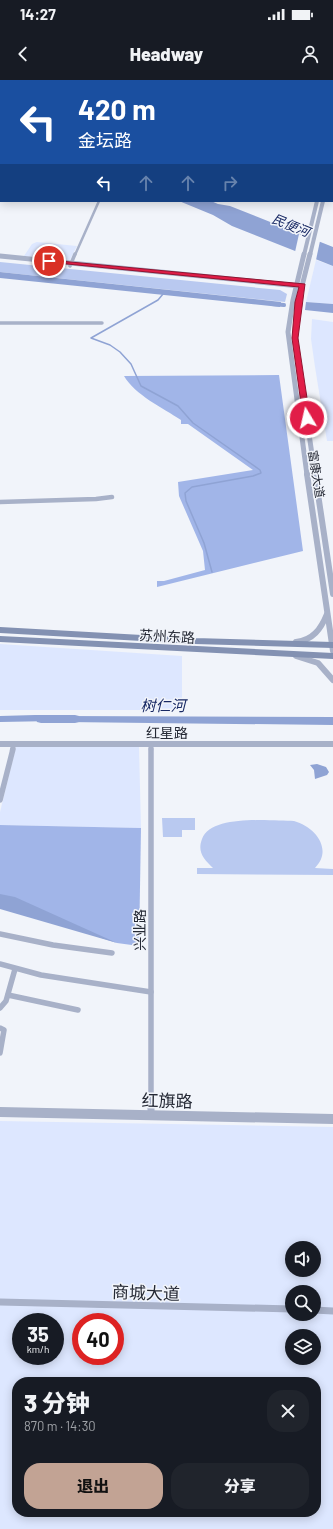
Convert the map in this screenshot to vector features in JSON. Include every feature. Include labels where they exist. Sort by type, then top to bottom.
[{"type":"main road","name":"苏州东路","points":[[0,630],[333,647]]},
{"type":"main road","name":"苏州东路","points":[[0,639],[333,656]]},
{"type":"street","points":[[70,264],[99,202]]},
{"type":"street","points":[[307,254],[308,238],[317,202]]},
{"type":"street","points":[[307,254],[314,240],[323,202]]},
{"type":"street","name":"富康大道","points":[[307,254],[299,273],[288,332],[301,437],[330,610],[333,647]]},
{"type":"street","name":"富康大道","points":[[307,254],[306,274],[298,302],[295,338],[333,594]]},
{"type":"street","points":[[0,258],[302,287]]},
{"type":"street","points":[[299,273],[306,274]]},
{"type":"street","points":[[0,323],[102,323]]},
{"type":"street","points":[[301,437],[310,436]]},
{"type":"street","points":[[305,460],[314,460]]},
{"type":"street","points":[[0,502],[81,500],[112,497]]},
{"type":"street","points":[[280,644],[302,642],[313,636],[322,628],[330,610]]},
{"type":"street","points":[[280,653],[304,657],[318,663],[333,680]]},
{"type":"street","name":"红星路","points":[[0,744],[333,744]]},
{"type":"street","points":[[0,800],[14,744]]},
{"type":"street","name":"兴业路","points":[[151,744],[151,1115]]},
{"type":"street","points":[[0,771],[7,771]]},
{"type":"street","points":[[0,934],[53,945],[112,953]]},
{"type":"street","points":[[0,964],[41,975],[151,992]]},
{"type":"street","points":[[0,1008],[6,1001],[15,968]]},
{"type":"street","points":[[8,995],[78,1010]]},
{"type":"street","points":[[0,1028],[4,1030],[0,1053]]},
{"type":"street","name":"红旗路","points":[[0,1112],[333,1119]]},
{"type":"street","name":"商城大道","points":[[0,1302],[285,1310]]},
{"type":"street","points":[[321,1310],[333,1311]]},
{"type":"shaded area","points":[[181,202],[213,202],[230,206],[333,247],[333,266],[232,226],[213,215]]},
{"type":"shaded area","points":[[37,242],[77,246],[70,260],[24,256],[32,244]]},
{"type":"shaded area","points":[[316,260],[333,266],[333,304],[306,302]]},
{"type":"shaded area","points":[[0,262],[280,290],[287,294],[285,302],[0,272]]},
{"type":"shaded area","points":[[0,272],[281,302],[280,307],[0,278]]},
{"type":"shaded area","points":[[306,302],[333,304],[333,313],[305,310]]},
{"type":"shaded area","points":[[312,319],[333,322],[333,441],[327,441],[311,339]]},
{"type":"shaded area","points":[[279,375],[303,551],[157,587],[157,581],[164,581],[205,570],[203,551],[179,496],[178,482],[253,470],[188,424],[181,424],[181,420],[142,395],[124,376]]},
{"type":"shaded area","points":[[0,644],[182,656],[182,710],[0,710]]},
{"type":"shaded area","points":[[55,715],[54,721],[0,722],[0,716]]},
{"type":"shaded area","points":[[61,716],[333,717],[333,725],[66,722],[60,721]]},
{"type":"shaded area","points":[[16,747],[139,747],[141,828],[0,825],[0,812]]},
{"type":"shaded area","points":[[317,764],[326,767],[329,772],[327,775],[315,779],[314,770],[310,765]]},
{"type":"shaded area","points":[[162,818],[195,818],[195,830],[182,830],[182,837],[163,837]]},
{"type":"shaded area","points":[[258,820],[294,821],[309,828],[320,840],[322,854],[320,861],[315,868],[333,869],[333,875],[197,874],[197,868],[213,868],[202,855],[200,848],[202,839],[208,831],[217,826],[229,822]]},
{"type":"shaded area","points":[[0,825],[141,828],[139,946],[117,943],[0,905]]},
{"type":"shaded area","points":[[0,894],[15,897],[117,943],[0,909]]},
{"type":"shaded area","points":[[0,1121],[333,1127],[333,1529],[0,1529]]},
{"type":"pier","points":[[299,234],[320,241],[316,260],[295,252]]},
{"type":"waterway","points":[[163,294],[158,300],[91,338],[110,345],[120,352],[131,364],[141,386],[178,406],[193,423],[260,470],[261,473],[253,476],[192,487],[185,493],[186,501],[204,543],[212,572]]},
{"type":"waterway","points":[[272,304],[284,305]]},
{"type":"waterway","name":"树仁河","points":[[41,719],[75,719]]},
{"type":"route","points":[[49,261],[303,286],[298,302],[295,338],[307,418]]},
{"type":"water label","name":"民便河","points":[[291,225]]}]
